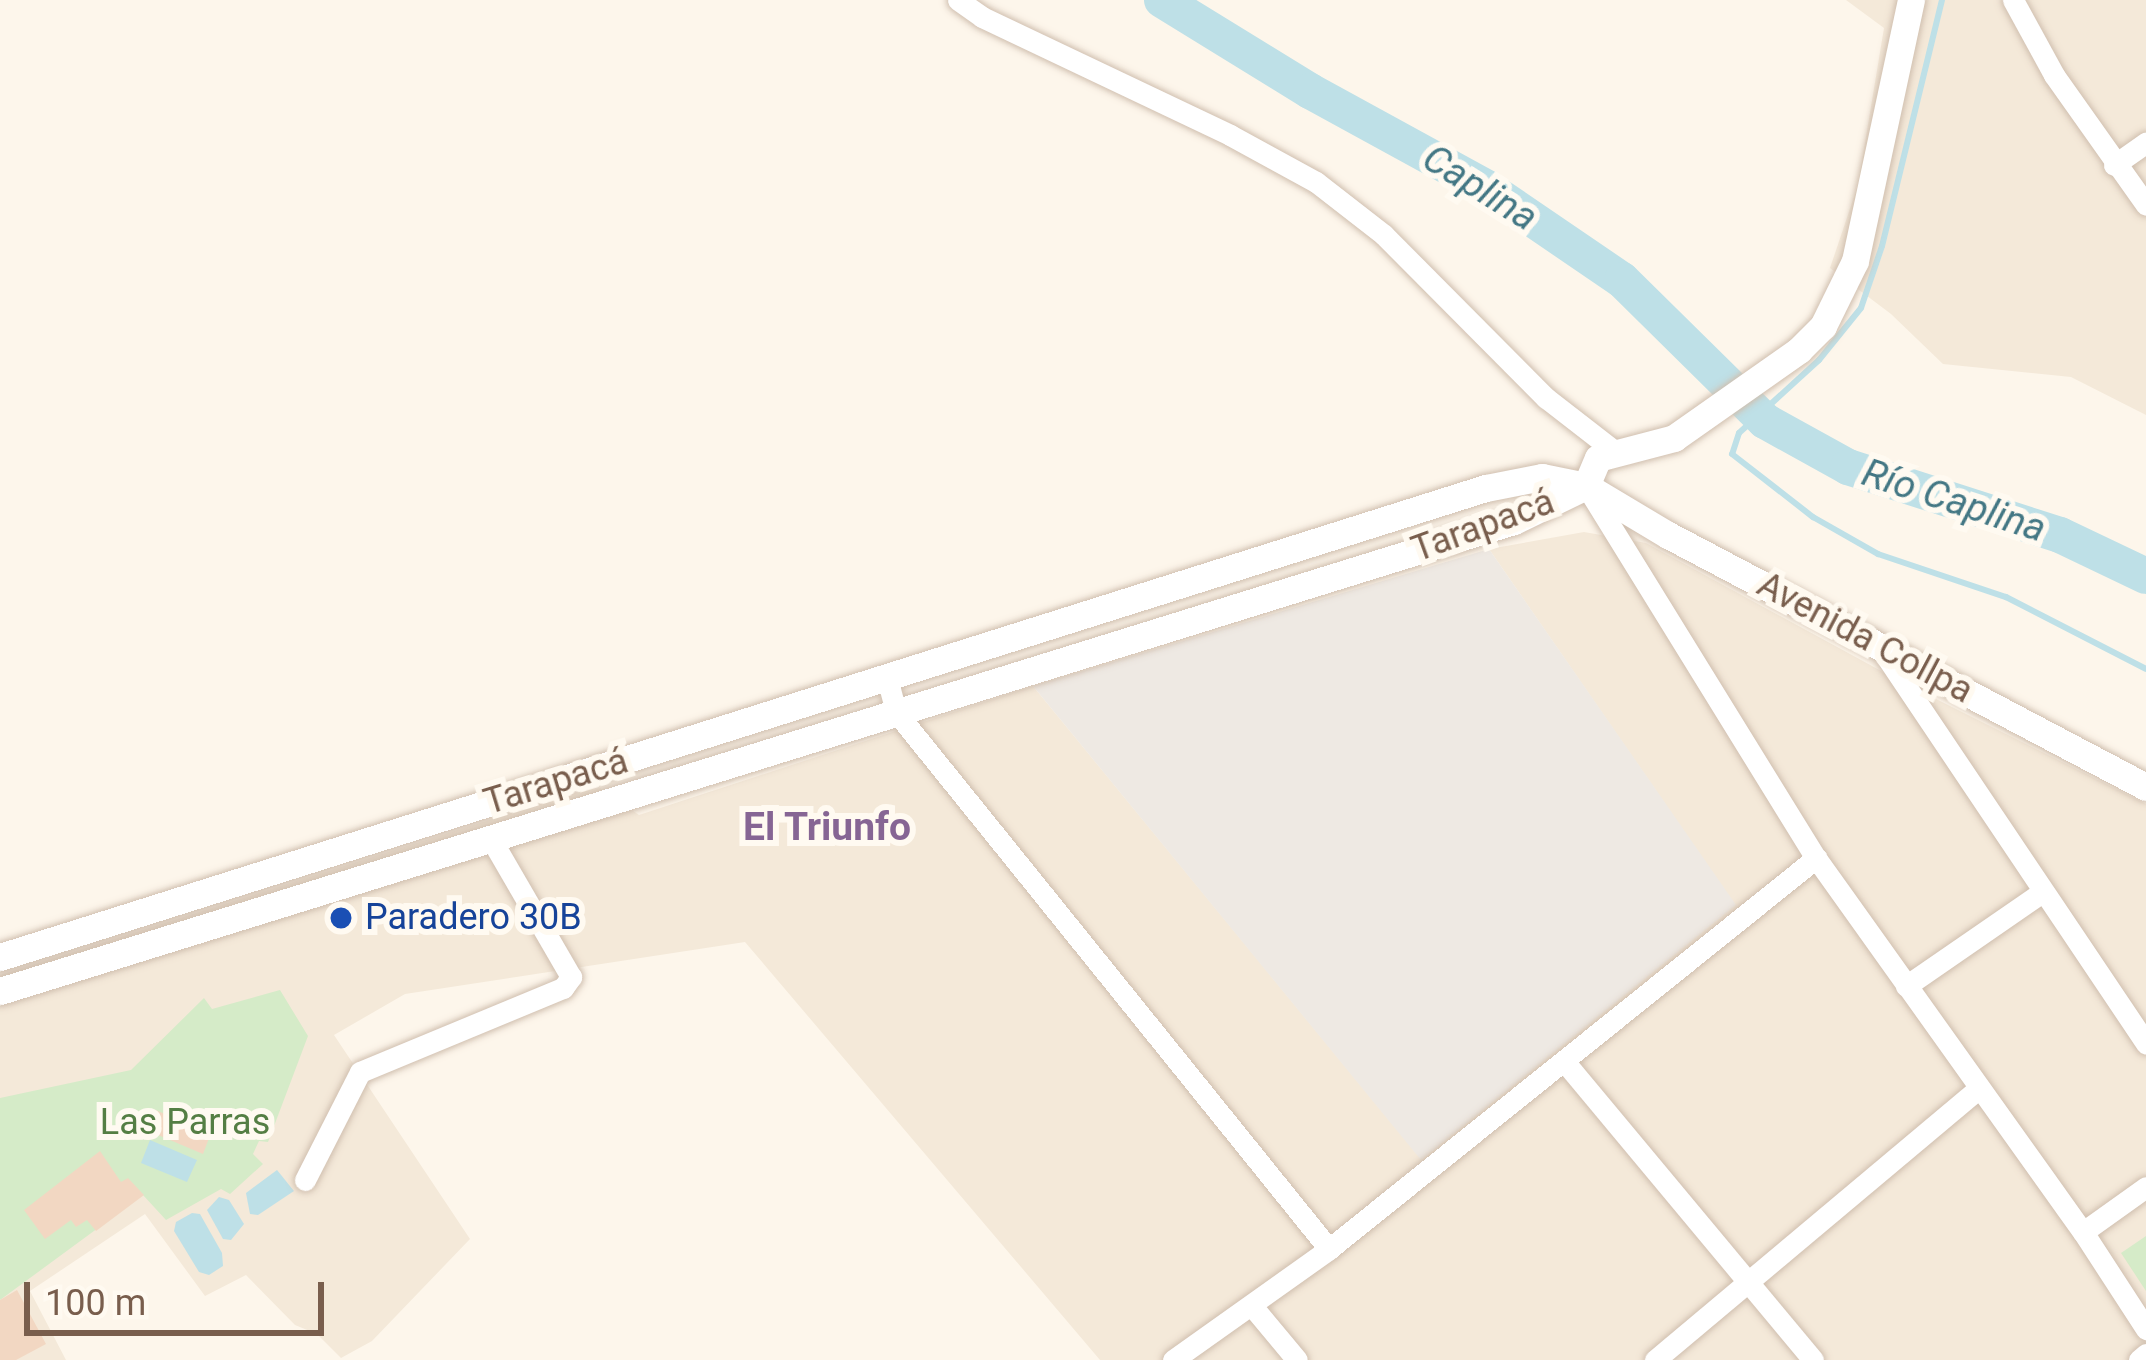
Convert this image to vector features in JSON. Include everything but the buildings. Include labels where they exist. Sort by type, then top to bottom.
[{"type":"main road","points":[[1586,486],[1598,458],[1613,450],[1674,438],[1705,420],[1799,350],[1822,326],[1855,261],[1911,0]]},
{"type":"main road","name":"Tarapacá","points":[[0,957],[1486,488],[1542,477],[1586,486]]},
{"type":"main road","name":"Tarapacá","points":[[0,991],[1514,521],[1586,486]]},
{"type":"main road","name":"Avenida Collpa","points":[[1586,486],[2146,787]]},
{"type":"main road","points":[[1258,561],[1270,597]]},
{"type":"main road","points":[[684,742],[696,774]]},
{"type":"main road","points":[[515,795],[525,827]]},
{"type":"main road","points":[[290,866],[300,897]]},
{"type":"street","points":[[958,0],[982,17],[1230,135],[1316,182],[1384,235],[1546,398],[1613,450]]},
{"type":"street","points":[[2013,0],[2054,75],[2146,205]]},
{"type":"street","points":[[2114,165],[2146,143]]},
{"type":"street","points":[[1586,486],[1816,858],[2083,1232],[2146,1329]]},
{"type":"street","points":[[1876,642],[2146,1044]]},
{"type":"street","points":[[887,678],[896,712],[1329,1249]]},
{"type":"street","points":[[305,1180],[360,1072],[563,988],[572,977],[490,838]]},
{"type":"street","points":[[1173,1360],[1329,1249],[1816,858]]},
{"type":"street","points":[[1906,986],[2041,893]]},
{"type":"street","points":[[1564,1061],[1813,1360]]},
{"type":"street","points":[[1655,1360],[1978,1089]]},
{"type":"street","points":[[2083,1232],[2146,1187]]},
{"type":"street","points":[[1252,1306],[1297,1360]]},
{"type":"street","points":[[2139,1360],[2146,1354]]},
{"type":"shaded area","points":[[1846,0],[2146,0],[2146,415],[2071,377],[1943,364],[1891,314],[1830,268],[1858,185],[1884,28]]},
{"type":"shaded area","points":[[1584,532],[1646,543],[1894,678],[2146,804],[2146,1360],[1100,1360],[745,942],[405,994],[334,1035],[470,1239],[372,1341],[341,1358],[317,1334],[295,1325],[246,1275],[205,1296],[145,1214],[30,1291],[66,1360],[0,1360],[0,975],[597,786],[639,815],[1033,686],[1421,1159],[1735,905],[1489,549]]},
{"type":"shaded area","points":[[1489,549],[1736,905],[1421,1160],[1033,686]]},
{"type":"green space","name":"Las Parras","points":[[280,990],[308,1036],[268,1142],[259,1141],[253,1154],[263,1164],[230,1194],[221,1189],[166,1220],[143,1195],[0,1300],[0,1098],[131,1070],[204,998],[212,1009]]},
{"type":"green space","points":[[2146,1236],[2146,1291],[2121,1253]]},
{"type":"water","points":[[150,1140],[197,1160],[187,1182],[141,1163]]},
{"type":"water","points":[[277,1170],[294,1191],[258,1215],[250,1214],[246,1193]]},
{"type":"water","points":[[219,1197],[229,1200],[244,1224],[231,1240],[223,1239],[207,1210]]},
{"type":"water","points":[[200,1214],[222,1253],[223,1266],[209,1275],[199,1272],[174,1231],[176,1222]]},
{"type":"waterway","name":"Caplina","points":[[1162,0],[1310,91],[1487,188],[1622,280],[1765,421],[1848,467],[2060,535],[2146,576]]},
{"type":"waterway","points":[[1942,0],[1882,246],[1861,308],[1819,360],[1739,433],[1732,454],[1813,517],[1878,554],[2006,597],[2146,669]]},
{"type":"place","name":"Paradero 30B","points":[[341,918]]},
{"type":"district","name":"El Triunfo","points":[[827,827]]},
{"type":"water label","name":"Río Caplina","points":[[1954,501]]}]
